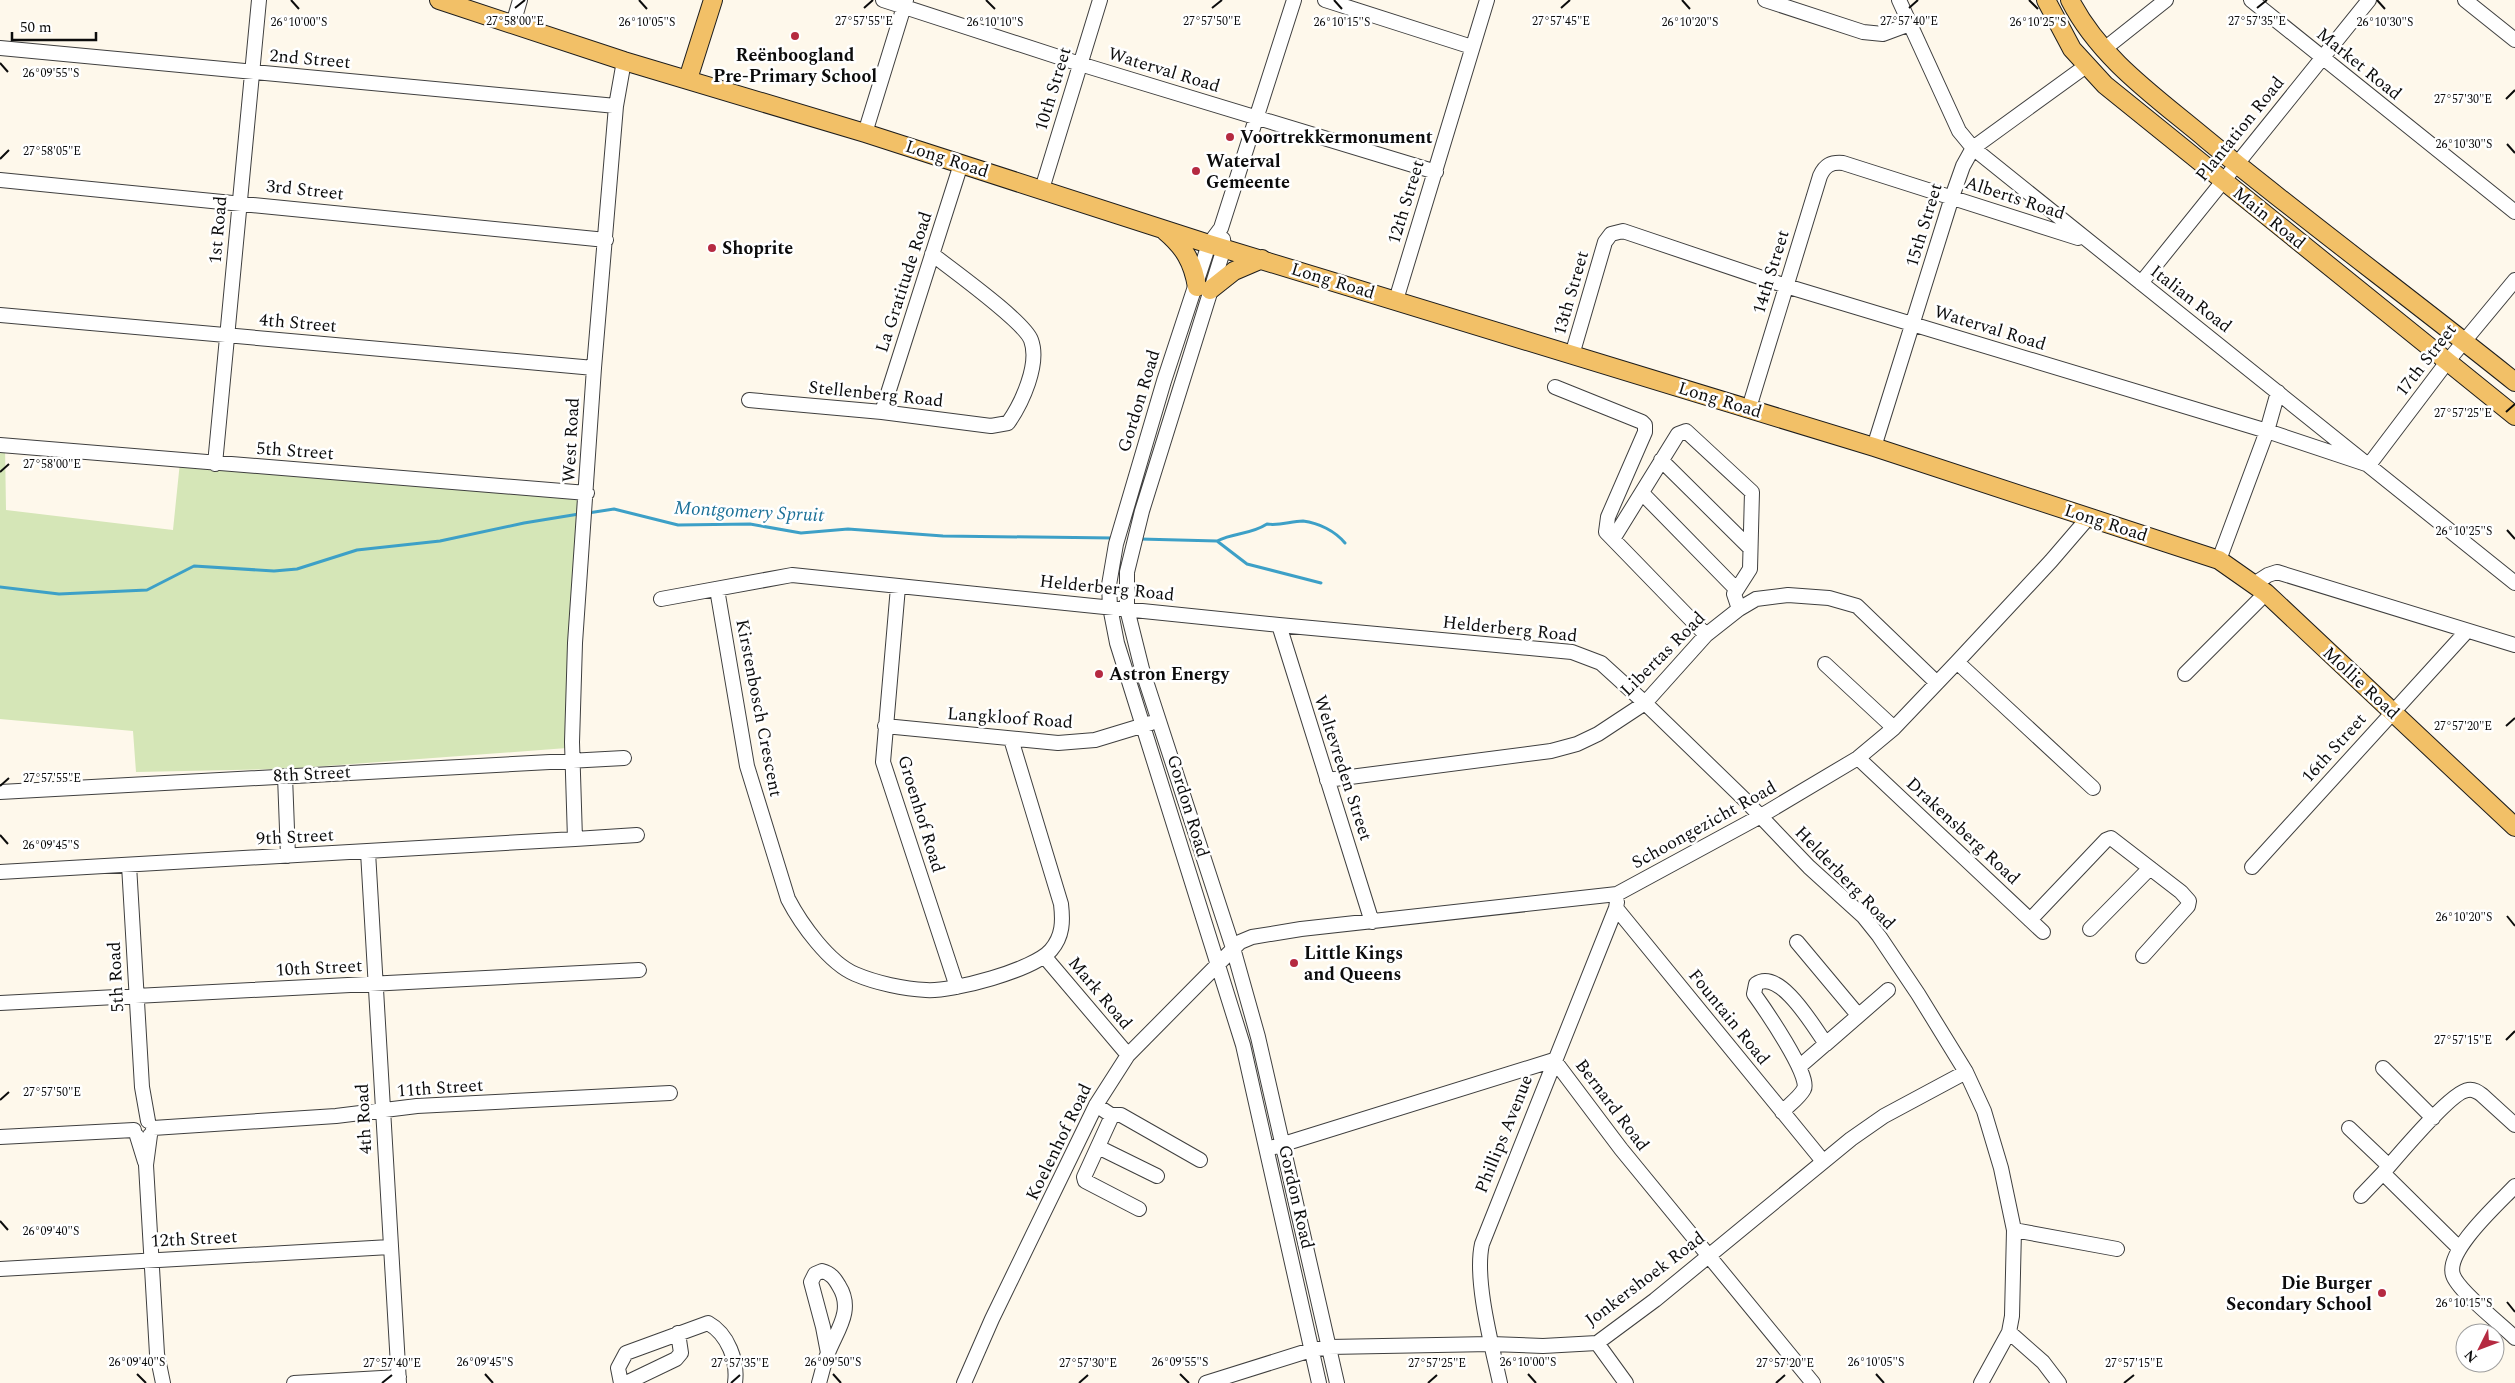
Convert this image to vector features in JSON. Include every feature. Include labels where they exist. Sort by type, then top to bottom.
[{"type":"main road","name":"Long Road","points":[[440,0],[624,61],[865,133],[1216,246],[1749,408],[2223,562]]},
{"type":"main road","points":[[688,79],[713,0]]},
{"type":"main road","name":"Main Road","points":[[2046,0],[2062,33],[2086,66],[2105,85],[2515,416]]},
{"type":"main road","name":"Main Road","points":[[2070,0],[2089,33],[2103,50],[2127,73],[2236,163],[2515,382]]},
{"type":"main road","points":[[1160,227],[1175,239],[1189,258],[1203,288],[1234,271],[1262,259]]},
{"type":"main road","name":"Mollie Road","points":[[2223,562],[2260,589],[2515,827]]},
{"type":"street","name":"1st Road","points":[[215,464],[259,0]]},
{"type":"street","points":[[512,24],[520,0]]},
{"type":"street","name":"Waterval Road","points":[[883,0],[905,3],[1080,64],[1436,172]]},
{"type":"street","name":"10th Street","points":[[1042,189],[1100,0]]},
{"type":"street","points":[[1216,246],[1294,0]]},
{"type":"street","points":[[1325,0],[1472,47]]},
{"type":"street","name":"12th Street","points":[[1396,300],[1487,0]]},
{"type":"street","points":[[1765,0],[1863,32],[1883,34],[1910,24]]},
{"type":"street","name":"Italian Road","points":[[1899,0],[1959,130],[1973,148],[2515,583]]},
{"type":"street","points":[[2103,50],[2166,0]]},
{"type":"street","name":"Market Road","points":[[2251,0],[2515,212]]},
{"type":"street","name":"Plantation Road","points":[[2141,283],[2369,0]]},
{"type":"street","points":[[2464,0],[2515,40]]},
{"type":"street","points":[[865,133],[905,3]]},
{"type":"street","name":"2nd Street","points":[[0,48],[616,106]]},
{"type":"street","name":"West Road","points":[[575,840],[572,760],[575,643],[594,368],[616,106],[624,61]]},
{"type":"street","name":"15th Street","points":[[1874,448],[1963,166],[1973,148],[2086,66]]},
{"type":"street","name":"14th Street","points":[[1749,408],[1822,171],[1830,163],[1843,163]]},
{"type":"street","name":"Alberts Road","points":[[1843,163],[2089,242]]},
{"type":"street","name":"La Gratitude Road","points":[[882,412],[961,164]]},
{"type":"street","name":"3rd Street","points":[[0,180],[240,202],[606,240]]},
{"type":"street","name":"Waterval Road","points":[[1605,242],[1616,232],[1629,232],[1786,286],[2267,431],[2369,465]]},
{"type":"street","name":"13th Street","points":[[1572,355],[1605,242]]},
{"type":"street","name":"Gordon Road","points":[[1216,246],[1135,539],[1127,572],[1127,609],[1135,644],[1233,948],[1258,1037],[1337,1383]]},
{"type":"street","name":"Stellenberg Road","points":[[749,400],[882,412],[1000,426],[1008,423],[1024,397],[1032,362],[1033,348],[1030,338],[1014,320],[932,254]]},
{"type":"street","name":"17th Street","points":[[2369,465],[2447,362],[2515,280]]},
{"type":"street","name":"Gordon Road","points":[[1203,288],[1164,380],[1117,539],[1110,575],[1110,607],[1117,642],[1243,1045],[1319,1383]]},
{"type":"street","name":"4th Street","points":[[0,315],[594,368]]},
{"type":"street","points":[[1555,387],[1642,422],[1645,425],[1645,432],[1605,526],[1606,532],[1706,636]]},
{"type":"street","points":[[2223,562],[2267,431],[2278,392]]},
{"type":"street","points":[[1613,539],[1678,434],[1686,431],[1751,490],[1750,569],[1734,594],[1739,609]]},
{"type":"street","name":"5th Street","points":[[0,445],[215,464],[586,505]]},
{"type":"street","points":[[1661,460],[1750,548]]},
{"type":"street","points":[[1642,493],[1736,589]]},
{"type":"street","name":"Schoongezicht Road","points":[[1233,948],[1240,942],[1252,937],[1301,929],[1617,894],[1760,817],[1858,758],[1894,728],[2052,561],[2088,518]]},
{"type":"street","points":[[2185,674],[2272,573],[2277,572],[2515,646]]},
{"type":"street","name":"Helderberg Road","points":[[661,599],[792,575],[1278,625],[1572,652],[1600,662],[1646,703],[1862,916],[1879,936],[1966,1072],[1984,1111],[2001,1168],[2014,1230],[2012,1316],[2009,1332],[1981,1383]]},
{"type":"street","name":"Groenhof Road","points":[[898,587],[885,726],[884,762],[957,987]]},
{"type":"street","name":"Kirstenbosch Crescent","points":[[717,589],[747,766],[785,891],[797,917],[840,964],[854,974],[925,990],[957,987],[1017,969],[1044,956],[1051,950],[1062,928],[1061,904],[1011,738]]},
{"type":"street","name":"Libertas Road","points":[[1327,780],[1551,751],[1577,744],[1598,734],[1646,703],[1706,636],[1739,609],[1756,599],[1788,595],[1829,598],[1857,606],[1937,683]]},
{"type":"street","name":"Weltevreden Street","points":[[1278,625],[1372,922]]},
{"type":"street","name":"16th Street","points":[[2252,868],[2466,632]]},
{"type":"street","points":[[1957,662],[2093,788]]},
{"type":"street","points":[[1825,664],[1894,728]]},
{"type":"street","name":"Langkloof Road","points":[[885,726],[1045,743],[1095,740],[1159,720]]},
{"type":"street","name":"8th Street","points":[[0,792],[624,758]]},
{"type":"street","name":"Drakensberg Road","points":[[1858,758],[2043,932]]},
{"type":"street","points":[[285,776],[288,856]]},
{"type":"street","name":"9th Street","points":[[0,872],[637,835]]},
{"type":"street","points":[[2030,920],[2110,838],[2187,897],[2190,903],[2143,956]]},
{"type":"street","name":"4th Road","points":[[368,852],[399,1380]]},
{"type":"street","name":"5th Road","points":[[129,865],[157,1354],[163,1383]]},
{"type":"street","points":[[2090,929],[2150,868]]},
{"type":"street","points":[[1616,908],[1617,894]]},
{"type":"street","name":"Phillips Avenue","points":[[1500,1383],[1491,1344],[1479,1266],[1482,1244],[1616,908]]},
{"type":"street","name":"Fountain Road","points":[[1616,908],[1822,1160]]},
{"type":"street","points":[[1797,942],[1858,1016]]},
{"type":"street","name":"Koelenhof Road","points":[[964,1383],[992,1319],[1096,1105],[1128,1055],[1233,948]]},
{"type":"street","name":"Mark Road","points":[[1044,956],[1128,1055]]},
{"type":"street","name":"10th Street","points":[[0,1003],[639,970]]},
{"type":"street","points":[[1782,1112],[1804,1088],[1804,1076],[1754,994],[1756,984],[1768,981],[1783,988],[1794,999],[1826,1044]]},
{"type":"street","points":[[1799,1067],[1888,990],[1826,1044]]},
{"type":"street","name":"Bernard Road","points":[[1265,1148],[1283,1145],[1554,1060],[1621,1149],[1813,1383]]},
{"type":"street","points":[[2383,1068],[2433,1118]]},
{"type":"street","name":"Jonkershoek Road","points":[[1206,1383],[1311,1350],[1329,1347],[1491,1344],[1543,1346],[1597,1342],[1655,1300],[1822,1160],[1884,1116],[1966,1072]]},
{"type":"street","points":[[2361,1196],[2433,1118],[2460,1093],[2467,1090],[2476,1090],[2515,1125]]},
{"type":"street","name":"11th Street","points":[[0,1137],[143,1129],[383,1111],[417,1106],[670,1093]]},
{"type":"street","points":[[1096,1105],[1111,1115],[1121,1115],[1200,1160]]},
{"type":"street","points":[[1111,1115],[1084,1177],[1085,1181],[1139,1209]]},
{"type":"street","points":[[2349,1128],[2459,1248]]},
{"type":"street","points":[[1098,1147],[1157,1176]]},
{"type":"street","points":[[2515,1186],[2459,1248],[2452,1261],[2453,1276],[2465,1291],[2515,1338]]},
{"type":"street","points":[[2014,1230],[2117,1249]]},
{"type":"street","name":"12th Street","points":[[0,1269],[390,1247]]},
{"type":"street","points":[[819,1383],[828,1353],[842,1323],[846,1309],[843,1294],[836,1280],[822,1271],[815,1274],[811,1282],[824,1326],[828,1353]]},
{"type":"street","points":[[621,1383],[618,1368],[626,1353],[708,1323],[716,1328],[733,1356],[735,1383]]},
{"type":"street","points":[[2009,1332],[2039,1358],[2059,1383]]},
{"type":"street","points":[[626,1383],[676,1359],[681,1353],[678,1333]]},
{"type":"street","points":[[1597,1342],[1626,1383]]},
{"type":"street","name":"5th Road","points":[[151,1383],[157,1354]]},
{"type":"street","points":[[294,1383],[399,1380]]},
{"type":"green space","points":[[0,445],[5,445],[6,510],[173,530],[180,462],[584,496],[567,748],[285,769],[136,772],[133,731],[0,719]]},
{"type":"waterway","name":"Montgomery Spruit","points":[[588,513],[614,509],[678,525],[750,524],[801,533],[848,529],[943,536],[1113,538]]},
{"type":"waterway","name":"Montgomery Spruit","points":[[0,587],[59,594],[147,590],[194,566],[274,571],[297,569],[357,550],[440,541],[524,523],[579,514]]},
{"type":"waterway","points":[[1217,541],[1261,528],[1267,524],[1303,521],[1326,528],[1345,543]]},
{"type":"waterway","name":"Montgomery Spruit","points":[[1140,539],[1217,541],[1247,564],[1321,583]]},
{"type":"place","name":"Reënboogland Pre-Primary School","points":[[795,36]]},
{"type":"place","name":"Voortrekkermonument","points":[[1230,137]]},
{"type":"place","name":"Waterval Gemeente","points":[[1196,171]]},
{"type":"place","name":"Shoprite","points":[[712,248]]},
{"type":"place","name":"Astron Energy","points":[[1099,674]]},
{"type":"place","name":"Little Kings and Queens","points":[[1294,963]]},
{"type":"place","name":"Die Burger Secondary School","points":[[2382,1293]]}]
